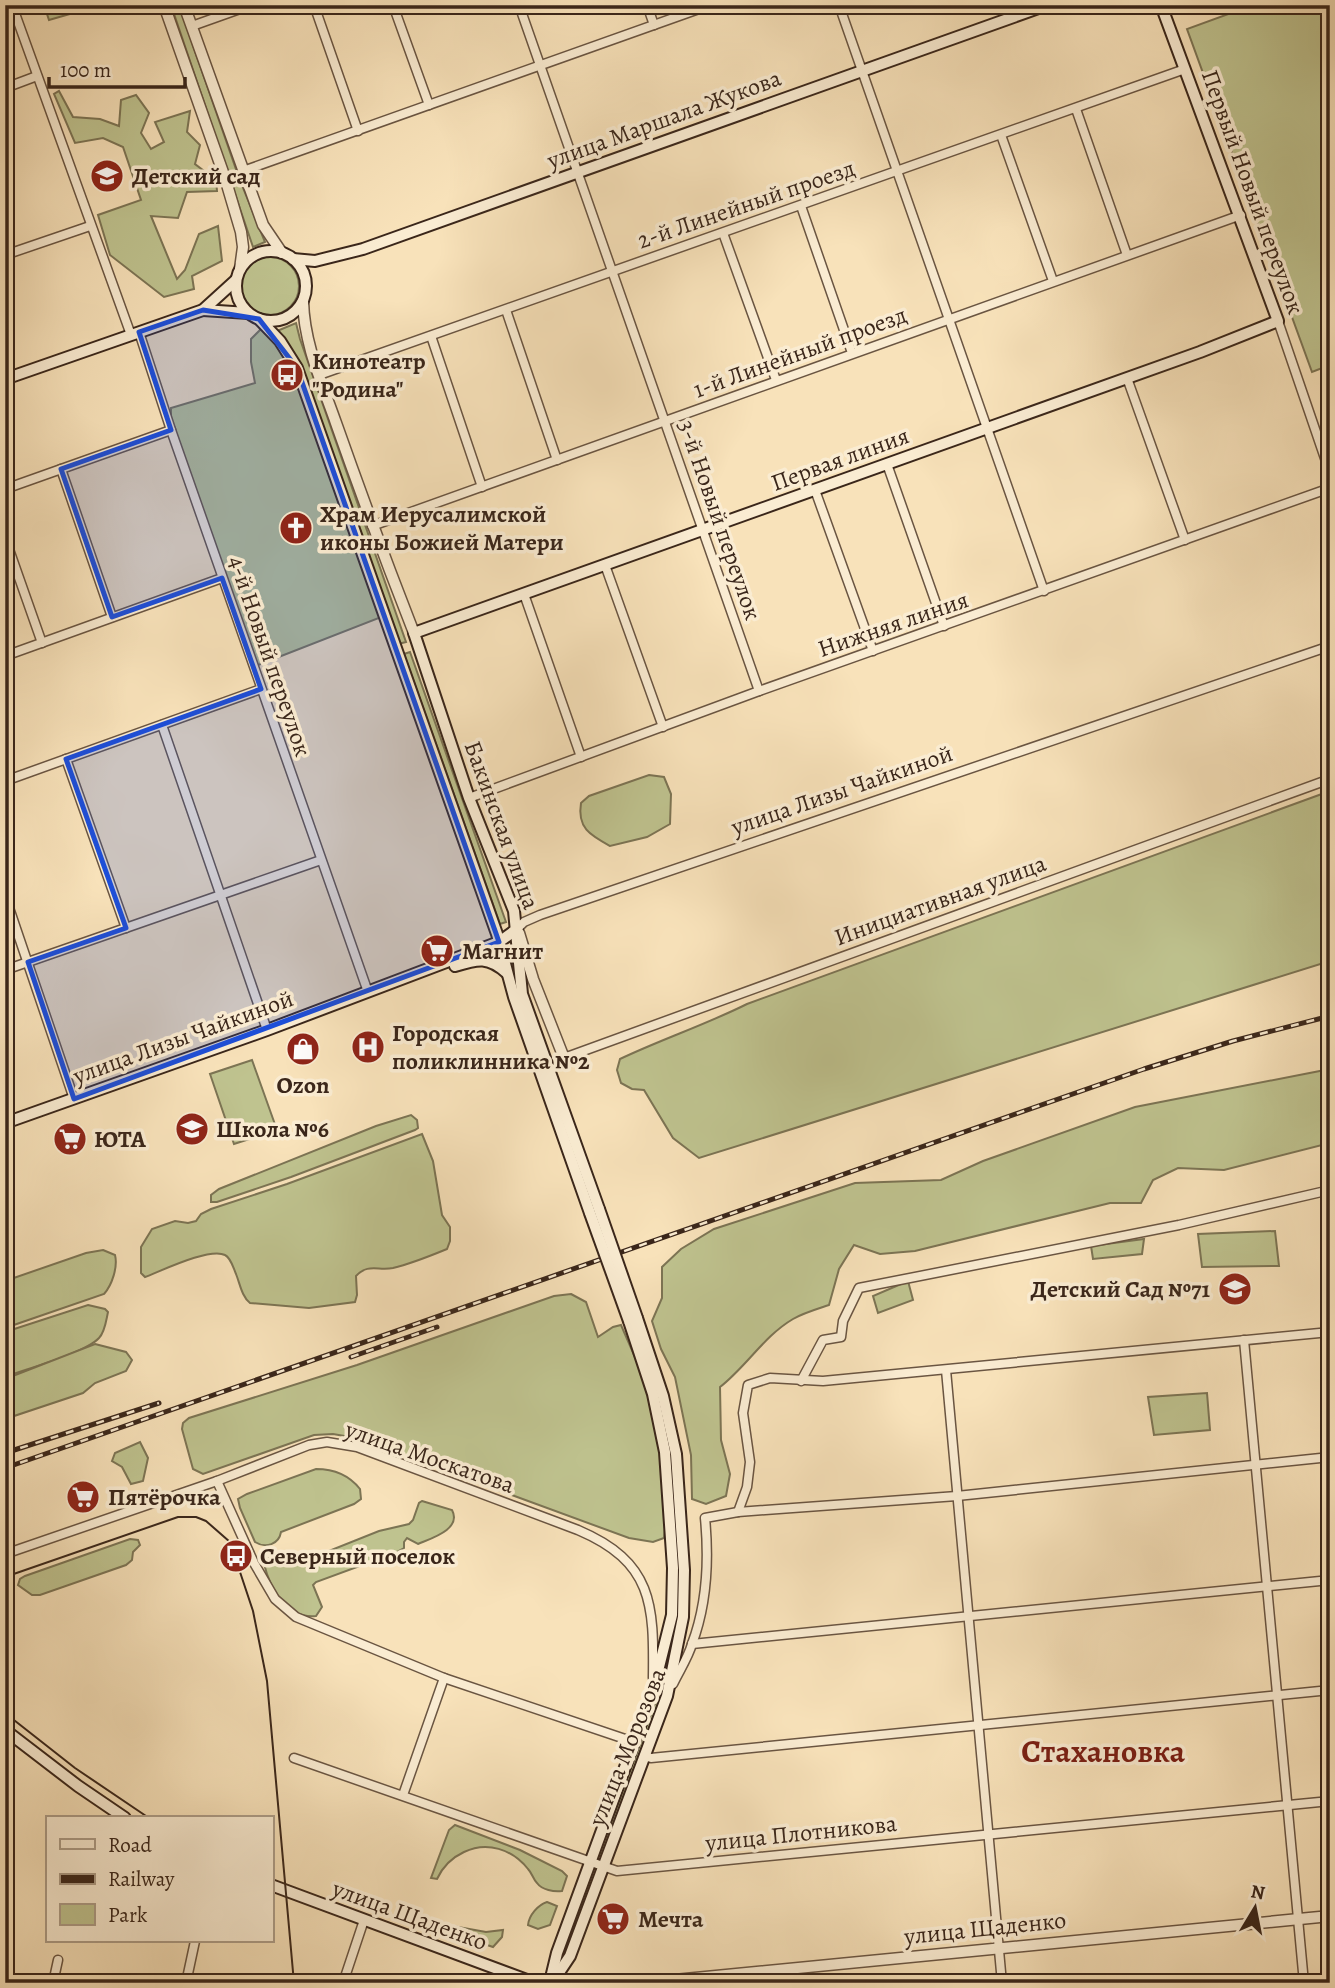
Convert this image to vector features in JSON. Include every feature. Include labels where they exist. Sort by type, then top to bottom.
[{"type":"main road","name":"улица Маршала Жукова","points":[[293,260],[315,261],[352,253],[1047,5]]},
{"type":"main road","name":"Первый Новый переулок","points":[[1161,5],[1241,215],[1278,321]]},
{"type":"main road","points":[[5,379],[203,310],[238,275],[248,260],[259,254],[271,251],[282,253],[301,269],[305,280],[303,301],[293,313],[283,319],[271,321],[203,310]]},
{"type":"main road","points":[[238,275],[236,292],[240,304],[253,316]]},
{"type":"main road","name":"Бакинская улица","points":[[253,316],[280,341],[297,368],[513,981],[523,995],[594,1211],[663,1396],[678,1471],[684,1588],[681,1627],[667,1696]]},
{"type":"main road","name":"Первая линия","points":[[414,634],[1127,378],[1278,321]]},
{"type":"main road","name":"Бакинская улица","points":[[414,634],[469,798],[514,911],[517,929],[513,981]]},
{"type":"main road","name":"улица Лизы Чайкиной","points":[[5,1123],[371,991],[499,942],[517,929]]},
{"type":"main road","name":"улица Лизы Чайкиной","points":[[371,991],[479,960],[492,962],[513,981]]},
{"type":"main road","name":"Бакинская улица","points":[[633,1319],[661,1426],[674,1577],[672,1615],[653,1691]]},
{"type":"main road","name":"улица Морозова","points":[[551,1983],[556,1953],[653,1691]]},
{"type":"main road","name":"улица Морозова","points":[[551,1983],[570,1956],[667,1696]]},
{"type":"main road","points":[[5,1730],[122,1816]]},
{"type":"main road","name":"улица Щаденко","points":[[273,1886],[535,1983]]},
{"type":"street","name":"4-й Новый переулок","points":[[12,5],[90,226],[171,430],[321,860],[371,991]]},
{"type":"street","points":[[164,5],[225,178],[241,232],[243,247],[238,275]]},
{"type":"street","points":[[184,5],[263,225],[282,253]]},
{"type":"street","points":[[192,26],[251,5]]},
{"type":"street","points":[[314,5],[358,131]]},
{"type":"street","points":[[393,5],[429,105]]},
{"type":"street","name":"3-й Новый переулок","points":[[519,5],[759,691]]},
{"type":"street","points":[[646,5],[654,25]]},
{"type":"street","points":[[243,171],[710,5]]},
{"type":"street","points":[[839,5],[1044,591]]},
{"type":"street","name":"2-й Линейный проезд","points":[[319,375],[1185,69]]},
{"type":"street","points":[[5,88],[37,76]]},
{"type":"street","points":[[1076,109],[1127,254]]},
{"type":"street","points":[[1001,135],[1052,281]]},
{"type":"street","points":[[801,206],[852,353]]},
{"type":"street","name":"1-й Линейный проезд","points":[[372,526],[1241,215]]},
{"type":"street","points":[[5,255],[90,226]]},
{"type":"street","points":[[723,233],[776,380]]},
{"type":"street","name":"Бакинская улица","points":[[303,301],[305,334],[372,526],[414,634]]},
{"type":"street","points":[[506,310],[557,460]]},
{"type":"street","name":"Первый Новый переулок","points":[[1278,321],[1330,473]]},
{"type":"street","points":[[431,337],[482,487]]},
{"type":"street","points":[[1127,378],[1185,540]]},
{"type":"street","points":[[5,489],[171,430]]},
{"type":"street","points":[[887,464],[944,626]]},
{"type":"street","points":[[61,469],[112,617]]},
{"type":"street","name":"Нижняя линия","points":[[469,798],[759,691],[1330,488]]},
{"type":"street","points":[[815,490],[873,651]]},
{"type":"street","points":[[5,538],[41,643]]},
{"type":"street","points":[[605,565],[663,727]]},
{"type":"street","points":[[5,656],[222,578]]},
{"type":"street","points":[[524,594],[581,757]]},
{"type":"street","name":"улица Лизы Чайкиной","points":[[517,929],[524,922],[540,915],[1330,646]]},
{"type":"street","points":[[5,781],[261,690]]},
{"type":"street","points":[[162,725],[267,1030]]},
{"type":"street","points":[[66,759],[126,928]]},
{"type":"street","name":"Инициативная улица","points":[[564,1058],[1330,779]]},
{"type":"street","points":[[5,970],[321,860]]},
{"type":"street","points":[[5,896],[74,1099]]},
{"type":"street","points":[[517,929],[564,1058]]},
{"type":"street","points":[[513,981],[533,979]]},
{"type":"street","points":[[801,1381],[823,1340],[841,1337],[843,1321],[859,1289],[1179,1225],[1330,1190]]},
{"type":"street","points":[[1330,1332],[823,1381],[770,1378],[748,1385],[743,1413],[750,1462],[747,1487],[738,1512],[957,1496],[1330,1457]]},
{"type":"street","points":[[1244,1340],[1304,1983]]},
{"type":"street","points":[[946,1370],[1002,1983]]},
{"type":"street","name":"улица Москатова","points":[[5,1554],[217,1481],[309,1445],[342,1443],[599,1539],[627,1560],[635,1570],[646,1595],[653,1629],[653,1691]]},
{"type":"street","points":[[217,1481],[254,1563],[275,1599],[286,1610],[310,1624],[444,1678],[634,1742]]},
{"type":"street","name":"улица Морозова","points":[[667,1696],[692,1644],[704,1592],[708,1549],[705,1518],[738,1512]]},
{"type":"street","points":[[692,1644],[1330,1580]]},
{"type":"street","points":[[403,1795],[444,1678]]},
{"type":"street","points":[[644,1756],[651,1758],[1330,1690]]},
{"type":"street","name":"улица Плотникова","points":[[294,1758],[617,1871],[1330,1801]]},
{"type":"street","name":"улица Щаденко","points":[[644,1983],[1330,1916]]},
{"type":"street","points":[[343,1983],[364,1920]]},
{"type":"street","points":[[186,1983],[195,1942]]},
{"type":"street","points":[[53,1983],[58,1959]]},
{"type":"highlighted area","points":[[203,310],[259,319],[297,368],[499,942],[74,1099],[28,962],[126,928],[66,759],[261,689],[222,578],[112,617],[61,469],[171,430],[139,332]]},
{"type":"green space","points":[[44,5],[101,5],[49,20]]},
{"type":"green space","points":[[171,5],[179,5],[239,178],[265,242],[253,247]]},
{"type":"green space","points":[[1253,5],[1330,5],[1330,365],[1312,372],[1187,29]]},
{"type":"green space","points":[[59,91],[73,117],[100,119],[119,126],[121,100],[136,95],[149,113],[141,133],[151,149],[164,142],[155,122],[190,111],[187,132],[200,145],[195,164],[216,180],[217,191],[187,192],[178,218],[151,216],[177,279],[185,270],[199,234],[218,226],[222,261],[192,276],[194,289],[164,297],[110,255],[98,215],[141,200],[123,147],[103,138],[75,143],[54,94]]},
{"type":"green space","points":[[270,257],[291,265],[299,286],[291,307],[270,315],[249,307],[241,286],[249,265]]},
{"type":"green space","points":[[296,323],[406,642],[398,644],[302,367],[277,331]]},
{"type":"green space","points":[[264,326],[290,355],[384,616],[253,667],[171,430],[171,408],[255,383],[251,339]]},
{"type":"green space","points":[[410,652],[506,922],[500,924],[404,654]]},
{"type":"green space","points":[[649,775],[664,777],[671,794],[670,824],[647,837],[610,846],[586,830],[580,812],[581,803],[589,796]]},
{"type":"green space","points":[[1330,791],[1330,873],[1324,877],[1330,893],[1330,961],[699,1158],[673,1138],[644,1090],[632,1089],[621,1083],[617,1070],[620,1059],[747,1004]]},
{"type":"green space","points":[[252,1060],[277,1130],[234,1144],[210,1074]]},
{"type":"green space","points":[[1330,1069],[1330,1143],[1224,1170],[1178,1168],[1153,1180],[1141,1203],[1110,1203],[915,1251],[880,1254],[854,1245],[839,1269],[829,1305],[801,1315],[783,1326],[720,1387],[721,1440],[730,1474],[726,1496],[706,1504],[692,1499],[691,1455],[675,1377],[661,1349],[652,1321],[662,1298],[662,1267],[681,1249],[714,1229],[855,1183],[941,1180],[983,1161],[1135,1107]]},
{"type":"green space","points":[[411,1115],[417,1120],[418,1128],[415,1130],[291,1177],[211,1202],[211,1195],[219,1189],[376,1126]]},
{"type":"green space","points":[[422,1134],[433,1161],[442,1215],[450,1227],[447,1249],[400,1266],[360,1272],[356,1276],[355,1302],[309,1308],[250,1303],[243,1294],[230,1260],[218,1253],[197,1257],[145,1277],[141,1273],[141,1247],[152,1229],[175,1221],[196,1221],[201,1214],[211,1209]]},
{"type":"green space","points":[[1275,1231],[1279,1266],[1202,1267],[1198,1234]]},
{"type":"green space","points":[[1144,1239],[1142,1254],[1093,1259],[1091,1246]]},
{"type":"green space","points":[[103,1250],[115,1255],[116,1260],[114,1276],[104,1294],[5,1328],[5,1281],[86,1253]]},
{"type":"green space","points":[[908,1281],[913,1300],[878,1313],[873,1296]]},
{"type":"green space","points":[[571,1294],[586,1302],[598,1337],[621,1325],[641,1371],[660,1452],[664,1538],[653,1542],[629,1538],[356,1438],[333,1434],[314,1435],[203,1474],[193,1469],[182,1429],[183,1423],[189,1418],[357,1365],[554,1296]]},
{"type":"green space","points":[[88,1305],[108,1312],[104,1330],[99,1338],[69,1355],[5,1377],[5,1332]]},
{"type":"green space","points":[[95,1344],[126,1352],[132,1360],[126,1371],[95,1383],[83,1393],[5,1419],[5,1379]]},
{"type":"green space","points":[[1207,1393],[1210,1430],[1154,1435],[1148,1397]]},
{"type":"green space","points":[[140,1442],[148,1458],[143,1481],[131,1484],[122,1467],[112,1461],[115,1453]]},
{"type":"green space","points":[[316,1469],[328,1470],[346,1477],[360,1489],[361,1499],[281,1532],[278,1540],[271,1544],[255,1542],[238,1499]]},
{"type":"green space","points":[[422,1501],[452,1510],[454,1517],[449,1528],[418,1544],[407,1538],[404,1548],[395,1553],[316,1582],[313,1585],[322,1607],[316,1616],[296,1613],[275,1592],[264,1564],[268,1558],[283,1555],[299,1563],[379,1531],[409,1524]]},
{"type":"green space","points":[[130,1539],[138,1540],[140,1545],[126,1565],[40,1595],[32,1595],[18,1585],[20,1579],[25,1576]]},
{"type":"green space","points":[[656,1698],[660,1699],[602,1857],[597,1855]]},
{"type":"green space","points":[[455,1825],[520,1850],[562,1871],[567,1876],[562,1891],[542,1887],[522,1862],[507,1852],[490,1847],[459,1854],[448,1863],[437,1879],[431,1878],[449,1830]]},
{"type":"green space","points":[[547,1902],[557,1906],[550,1925],[538,1929],[528,1925],[534,1911]]},
{"type":"green space","points":[[447,1925],[486,1932],[503,1930],[502,1937],[493,1947],[444,1930]]},
{"type":"tram line","points":[[5,1577],[178,1517],[196,1517],[206,1521],[230,1542],[253,1611],[267,1681],[294,1983]]},
{"type":"tram line","points":[[5,1713],[75,1768],[146,1816]]},
{"type":"railway","points":[[5,1468],[1144,1069],[1233,1041],[1330,1016]]},
{"type":"railway","points":[[351,1357],[437,1327]]},
{"type":"railway","points":[[5,1453],[159,1403]]},
{"type":"place","name":"Детский сад","points":[[107,176]]},
{"type":"place","name":"Кинотеатр \"Родина\"","points":[[287,375]]},
{"type":"place","name":"Храм Иерусалимской иконы Божией Матери","points":[[296,528]]},
{"type":"place","name":"Магнит","points":[[437,951]]},
{"type":"place","name":"Городская поликлинника №2","points":[[368,1047]]},
{"type":"place","name":"Ozon","points":[[303,1049]]},
{"type":"place","name":"Школа №6","points":[[192,1129]]},
{"type":"place","name":"ЮТА","points":[[70,1139]]},
{"type":"place","name":"Детский Сад №71","points":[[1235,1289]]},
{"type":"place","name":"Пятёрочка","points":[[83,1497]]},
{"type":"place","name":"Северный поселок","points":[[236,1556]]},
{"type":"place","name":"Мечта","points":[[613,1919]]},
{"type":"district","name":"Стахановка","points":[[1103,1751]]}]
